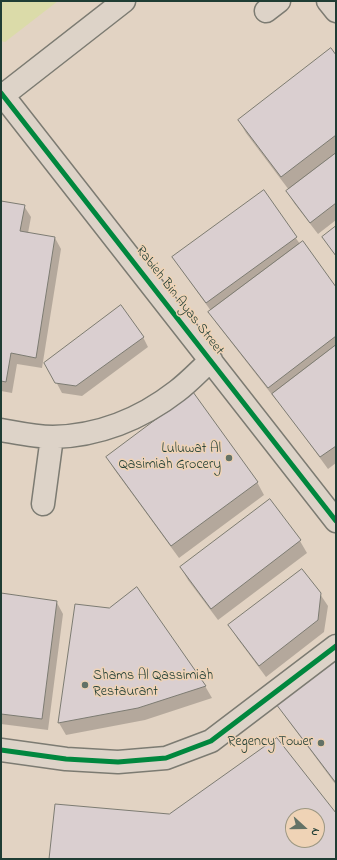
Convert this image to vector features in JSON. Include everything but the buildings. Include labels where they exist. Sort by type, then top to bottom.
[{"type":"street","points":[[2,95],[124,1]]},
{"type":"street","points":[[328,1],[336,11]]},
{"type":"street","name":"Rabieh Bin Ayas Street","points":[[2,95],[336,521]]},
{"type":"street","points":[[1,430],[20,434],[52,437],[83,434],[117,425],[148,411],[177,391],[211,360]]},
{"type":"street","points":[[43,504],[52,437]]},
{"type":"street","points":[[1,750],[66,759],[118,762],[166,758],[211,741],[336,646]]},
{"type":"green space","points":[[1,1],[58,1],[5,42],[1,41]]},
{"type":"cycle path","points":[[1,93],[336,521]]},
{"type":"cycle path","points":[[1,750],[66,759],[118,762],[166,758],[211,741],[336,646]]},
{"type":"place","name":"Luluwat Al Qasimiah Grocery","points":[[229,458]]},
{"type":"place","name":"Shams Al Qassimiah Restaurant","points":[[85,685]]},
{"type":"place","name":"Regency Tower","points":[[321,743]]}]
